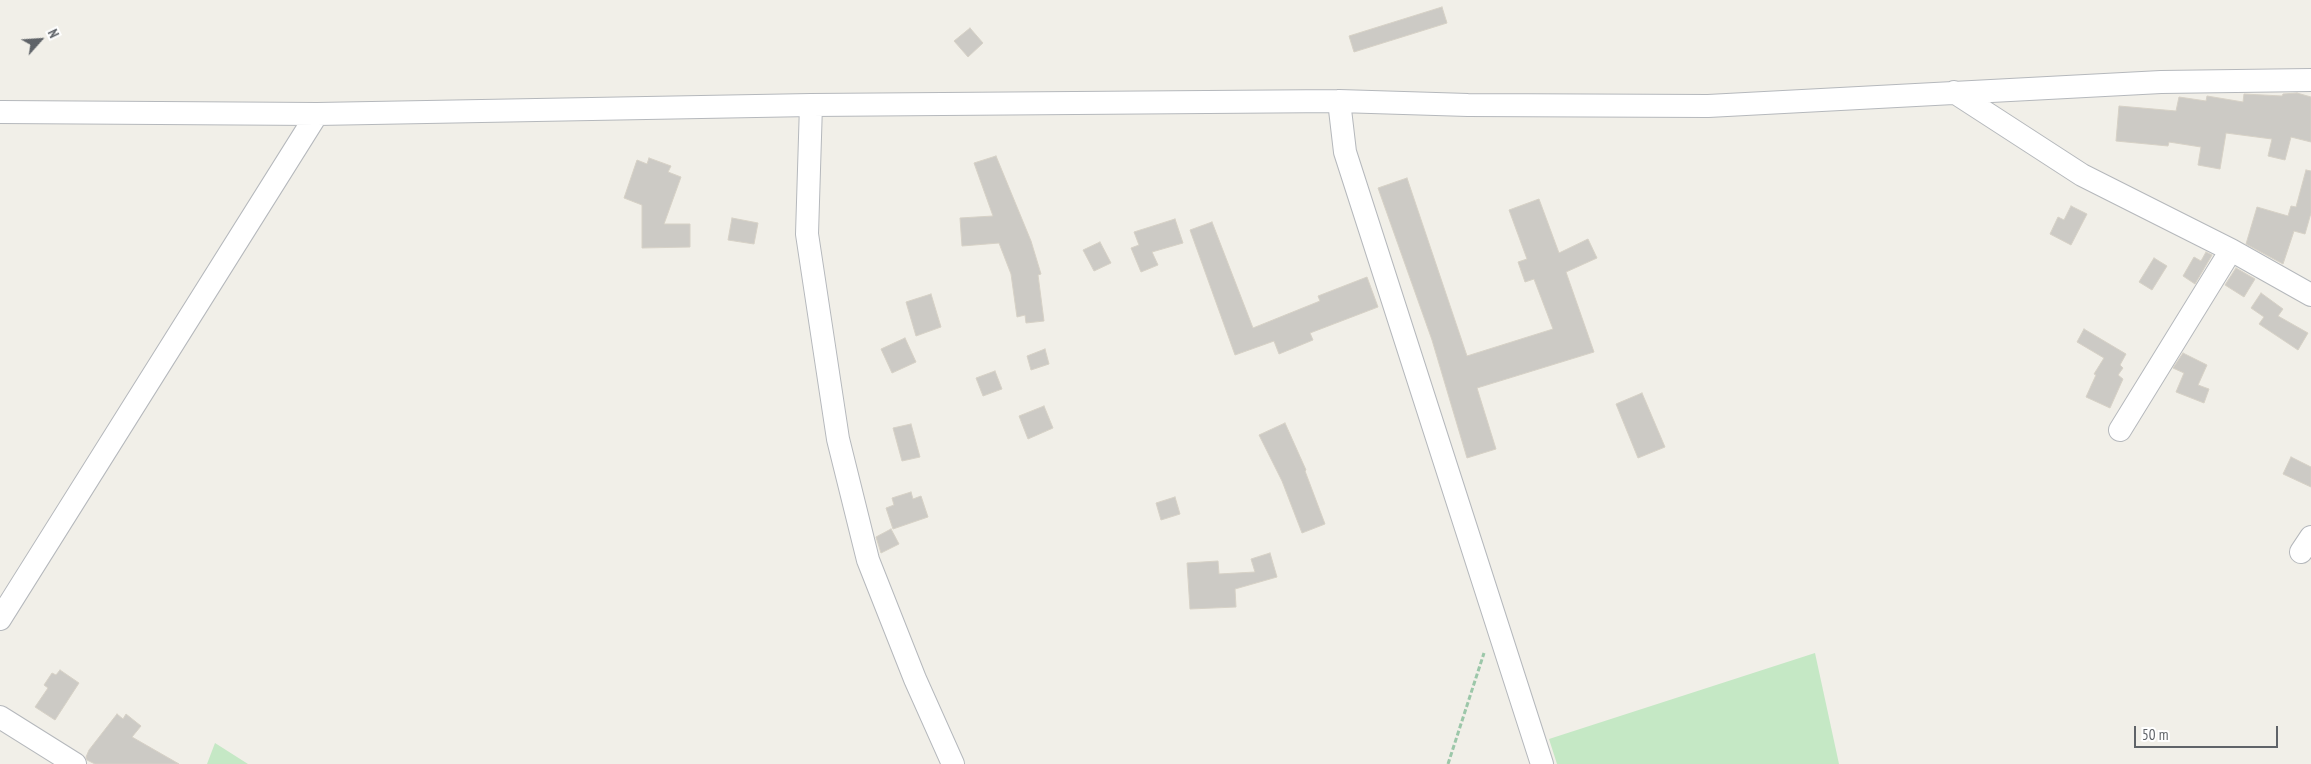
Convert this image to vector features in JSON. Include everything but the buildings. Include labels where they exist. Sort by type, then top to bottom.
[{"type":"street","points":[[0,112],[317,114],[811,105],[1339,101],[1548,106],[1708,106],[2161,82],[2311,80]]},
{"type":"street","points":[[1954,92],[2082,175],[2231,250],[2311,296]]},
{"type":"street","points":[[1339,101],[1345,152],[1542,764]]},
{"type":"street","points":[[811,105],[807,234],[838,439],[868,560],[914,679],[953,764]]},
{"type":"street","points":[[0,619],[317,114]]},
{"type":"street","points":[[2120,430],[2231,250]]},
{"type":"street","points":[[0,716],[75,764]]},
{"type":"path","points":[[1448,764],[1496,618]]},
{"type":"green space","points":[[1815,653],[1839,764],[1557,764],[1549,739]]},
{"type":"green space","points":[[215,743],[248,764],[207,764]]}]
